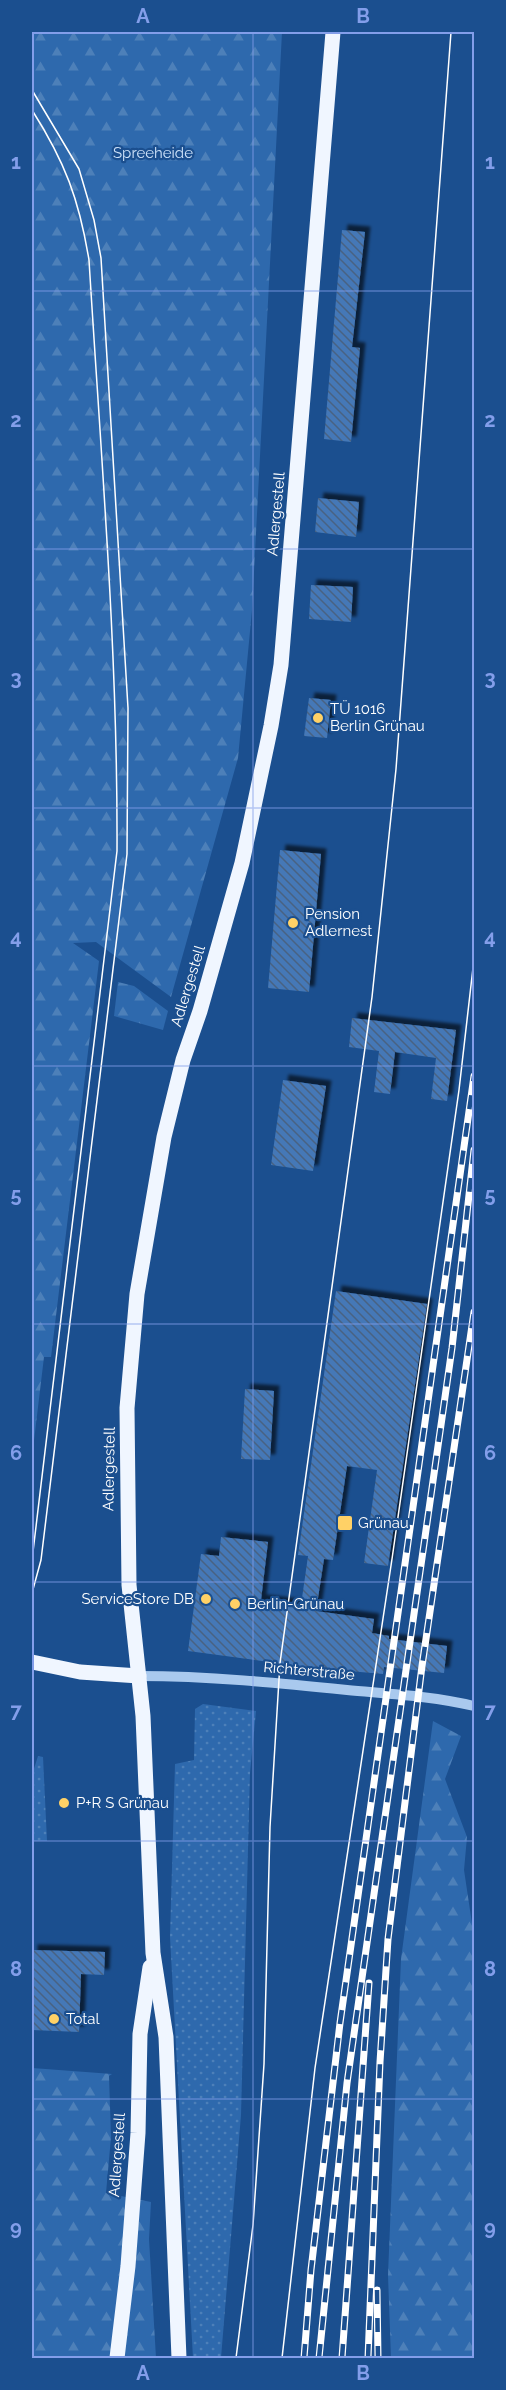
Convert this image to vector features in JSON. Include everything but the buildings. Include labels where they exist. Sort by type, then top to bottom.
[{"type":"main road","name":"Adlergestell","points":[[179,2358],[166,2037],[153,1953],[140,1676],[131,1619],[126,1514],[127,1408],[137,1294],[164,1137],[183,1060],[203,1000],[242,863],[272,726],[281,665],[333,32]]},
{"type":"main road","points":[[32,1662],[80,1672],[140,1676]]},
{"type":"main road","name":"Adlergestell","points":[[117,2358],[128,2266],[138,2133],[140,2034],[153,1953]]},
{"type":"street","name":"Richterstraße","points":[[140,1676],[184,1676],[266,1682],[446,1699],[474,1706]]},
{"type":"green space","name":"Spreeheide","points":[[32,32],[282,32],[252,610],[238,758],[171,997],[96,942],[73,943],[99,961],[51,1357],[44,1357],[32,1457]]},
{"type":"green space","points":[[118,982],[134,986],[168,1011],[163,1030],[114,1016]]},
{"type":"green space","points":[[203,1704],[256,1711],[250,1773],[241,2115],[221,2358],[193,2358],[170,1937],[175,1764],[194,1760],[195,1709]]},
{"type":"green space","points":[[433,1721],[461,1736],[445,1779],[467,1837],[464,1870],[474,1937],[474,2358],[391,2358],[388,2275],[401,1959]]},
{"type":"green space","points":[[38,1756],[43,1757],[47,1841],[32,1841],[32,1775]]},
{"type":"green space","points":[[32,2068],[112,2074],[109,2076],[111,2137],[106,2193],[151,2202],[149,2239],[156,2358],[32,2358]]},
{"type":"tram line","points":[[236,2358],[253,2225],[264,2064],[270,1827],[280,1663],[372,997],[396,769],[451,32]]},
{"type":"tram line","points":[[32,90],[79,169],[94,220],[101,258],[128,708],[127,854],[41,1560],[32,1593]]},
{"type":"tram line","points":[[32,110],[62,164],[69,182],[81,218],[89,260],[112,629],[117,777],[117,851],[32,1560]]},
{"type":"tram line","points":[[282,2358],[315,2068],[392,1559],[459,1090],[474,959]]},
{"type":"railway","points":[[304,2358],[311,2270],[340,2023],[474,1076]]},
{"type":"railway","points":[[319,2358],[347,2083],[452,1348],[474,1150]]},
{"type":"railway","points":[[368,2358],[380,2062],[388,1939],[422,1666],[474,1312]]},
{"type":"railway","points":[[342,2358],[369,1983]]},
{"type":"railway","points":[[377,2290],[378,2358]]},
{"type":"place","name":"TÜ 1016 Berlin Grünau","points":[[318,718]]},
{"type":"place","name":"Pension Adlernest","points":[[293,923]]},
{"type":"place","name":"Grünau","points":[[345,1523]]},
{"type":"place","name":"ServiceStore DB","points":[[206,1599]]},
{"type":"place","name":"Berlin-Grünau","points":[[235,1604]]},
{"type":"place","name":"P+R S Grünau","points":[[64,1803]]},
{"type":"place","name":"Total","points":[[54,2019]]}]
